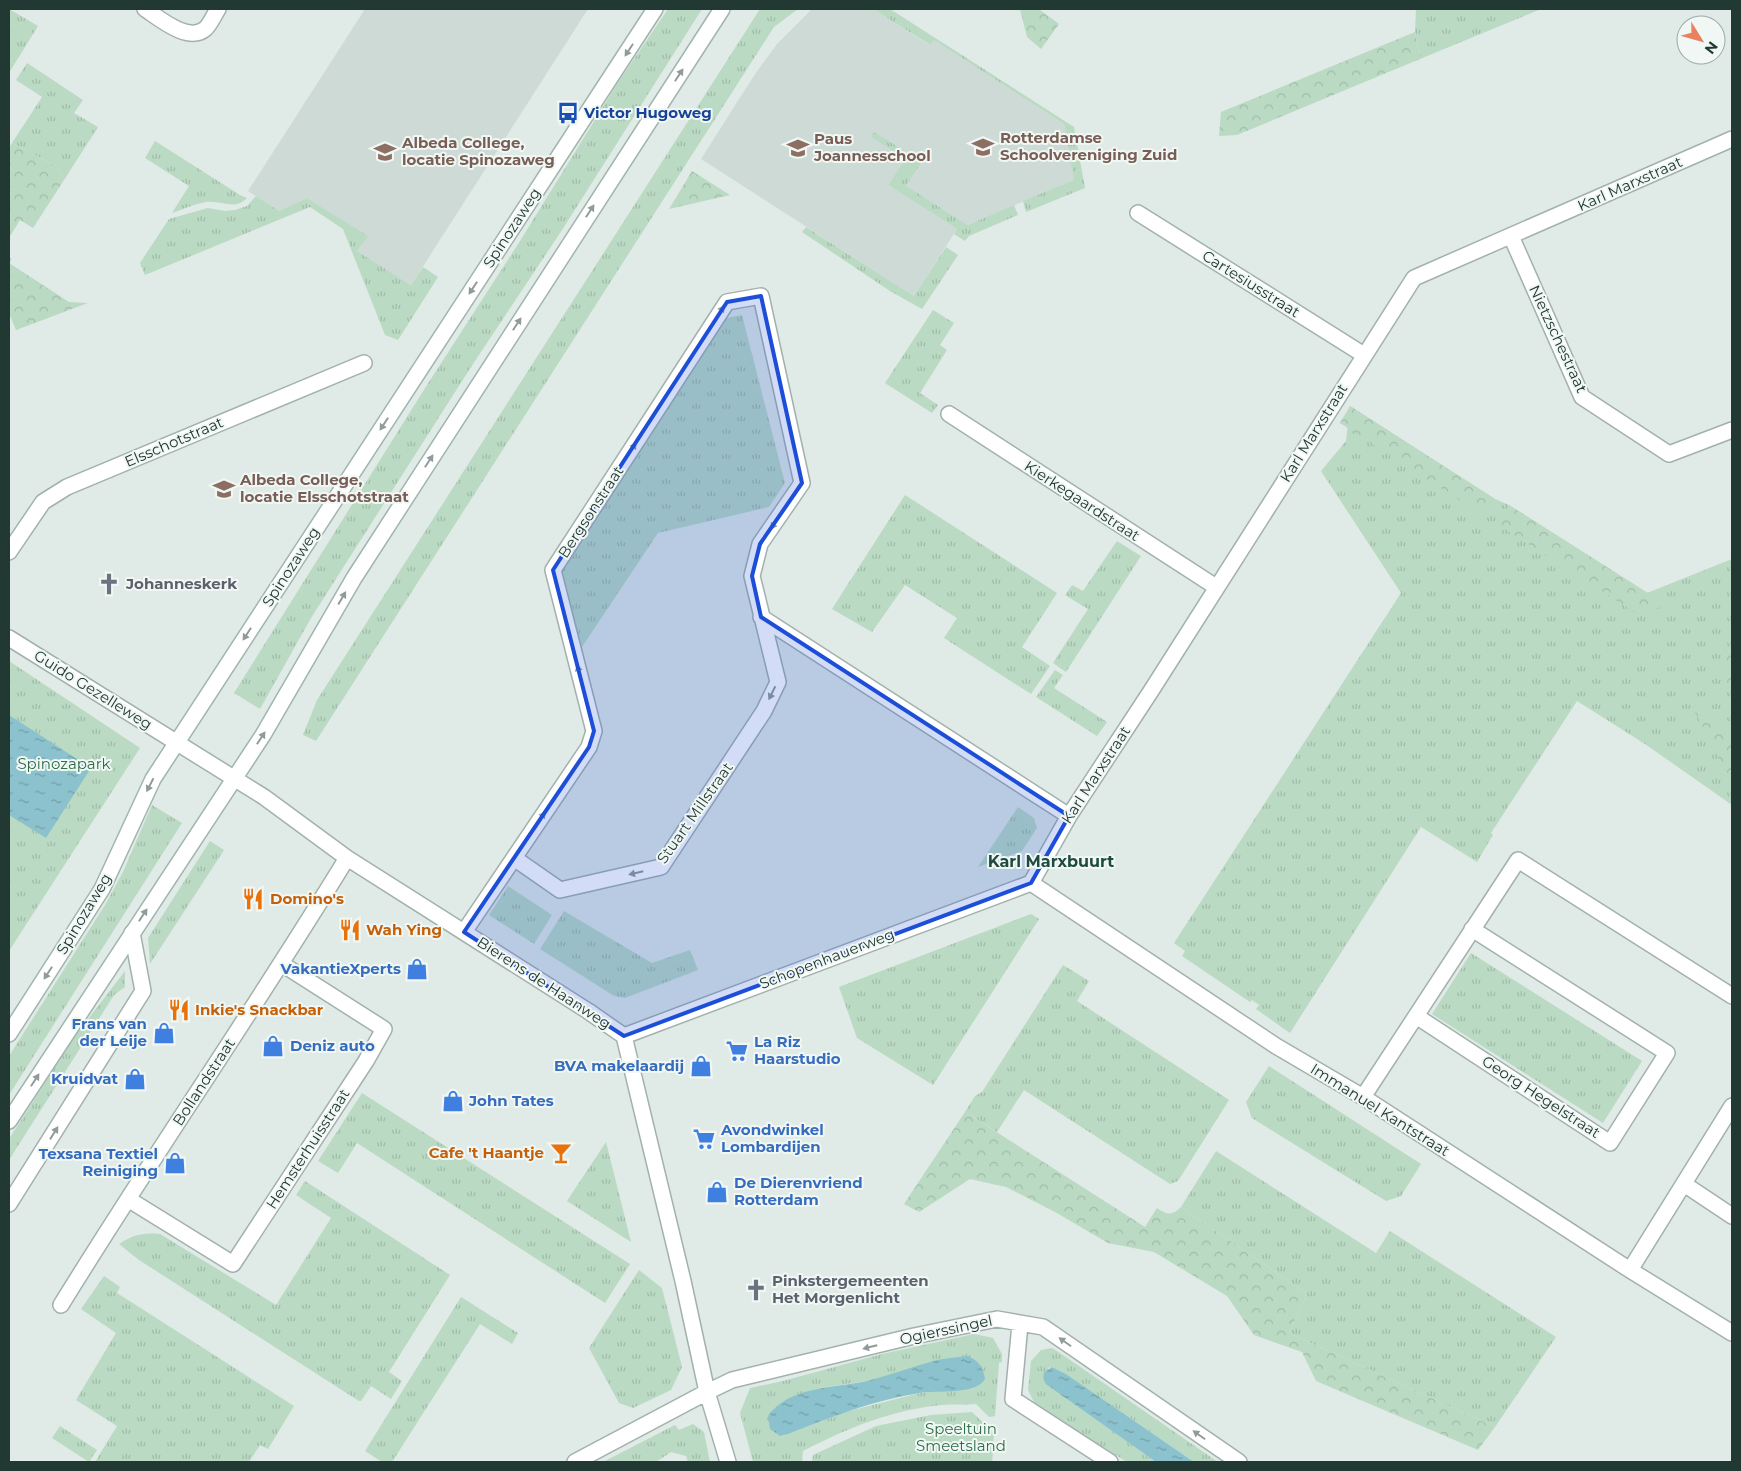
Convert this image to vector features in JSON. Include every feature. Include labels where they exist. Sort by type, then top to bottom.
[{"type":"street","points":[[145,9],[179,30],[193,34],[205,29],[218,9]]},
{"type":"street","name":"Spinozaweg","points":[[9,1034],[102,889],[153,779],[655,9]]},
{"type":"street","points":[[9,1121],[263,735],[354,578],[722,9]]},
{"type":"street","name":"Karl Marxstraat","points":[[1030,883],[1068,816],[1151,691],[1414,278],[1732,139]]},
{"type":"street","name":"Cartesiusstraat","points":[[1138,213],[1364,355]]},
{"type":"street","name":"Nietzschestraat","points":[[1511,236],[1582,397],[1669,454],[1732,430]]},
{"type":"street","name":"Bergsonstraat","points":[[464,932],[589,747],[594,731],[553,570],[727,302],[761,296],[802,483]]},
{"type":"street","name":"Elsschotstraat","points":[[9,552],[43,502],[67,487],[364,363]]},
{"type":"street","name":"Kierkegaardstraat","points":[[948,414],[1216,587]]},
{"type":"street","name":"Stuart Millstraat","points":[[514,858],[560,890],[661,867],[764,711],[778,682],[752,576],[760,544],[802,483]]},
{"type":"street","points":[[761,617],[1068,816]]},
{"type":"street","name":"Guido Gezelleweg","points":[[9,638],[234,779]]},
{"type":"street","name":"Bierens de Haanweg","points":[[234,779],[264,797],[347,858],[588,1011],[624,1036],[683,1281],[707,1392]]},
{"type":"street","name":"Bollandstraat","points":[[61,1305],[128,1198],[282,964],[347,858]]},
{"type":"street","points":[[1363,1097],[1518,860],[1732,996]]},
{"type":"street","name":"Schopenhauerweg","points":[[624,1036],[1030,883]]},
{"type":"street","name":"Immanuel Kantstraat","points":[[1030,883],[1276,1046],[1363,1097],[1630,1270],[1732,1333]]},
{"type":"street","name":"Georg Hegelstraat","points":[[1416,1016],[1610,1142],[1667,1053],[1472,929]]},
{"type":"street","points":[[9,1204],[143,991],[132,933]]},
{"type":"street","name":"Hemsterhuisstraat","points":[[128,1198],[233,1264],[237,1258],[366,1061],[384,1029],[282,964]]},
{"type":"street","points":[[1630,1270],[1732,1106]]},
{"type":"street","points":[[1684,1184],[1732,1216]]},
{"type":"street","name":"Ogierssingel","points":[[575,1462],[732,1380],[914,1336],[997,1319],[1043,1328],[1239,1462]]},
{"type":"street","points":[[1020,1324],[1012,1398],[1110,1462]]},
{"type":"street","points":[[707,1392],[728,1462]]},
{"type":"highlighted area","points":[[761,296],[802,483],[760,544],[752,576],[761,617],[1069,816],[1031,883],[624,1036],[464,932],[589,747],[594,731],[553,570],[727,302]]},
{"type":"shaded area","name":"Albeda College, locatie Spinozaweg","points":[[365,9],[588,9],[411,285],[357,251],[367,236],[307,198],[279,211],[248,191]]},
{"type":"shaded area","name":"Paus Joannesschool","points":[[812,9],[873,9],[929,45],[934,40],[1064,124],[1074,180],[968,225],[906,186],[922,162],[871,137],[905,159],[888,185],[957,229],[914,296],[701,159],[755,74],[777,44]]},
{"type":"green space","points":[[9,9],[38,26],[9,73]]},
{"type":"green space","points":[[668,9],[702,9],[562,230],[471,367],[311,618],[260,709],[234,693],[619,81]]},
{"type":"green space","points":[[760,9],[798,9],[774,27],[316,741],[303,735],[317,700]]},
{"type":"green space","points":[[873,9],[890,9],[1074,127],[1085,188],[1026,212],[1023,201],[1074,180],[1064,124],[934,40],[930,45]]},
{"type":"green space","points":[[1020,9],[1041,9],[1059,24],[1041,49],[1027,37]]},
{"type":"green space","points":[[1416,9],[1541,9],[1420,59],[1415,32]]},
{"type":"green space","points":[[1415,32],[1420,59],[1237,135],[1219,136],[1221,112]]},
{"type":"green space","points":[[27,63],[83,100],[74,113],[98,127],[64,180],[56,166],[12,143],[42,97],[16,80]]},
{"type":"green space","points":[[874,132],[922,162],[906,186],[968,225],[1014,205],[1018,215],[969,236],[965,241],[954,234],[957,229],[888,185],[905,159],[871,137]]},
{"type":"green space","points":[[155,141],[247,198],[238,204],[206,202],[172,213],[189,186],[145,158]]},
{"type":"green space","points":[[12,143],[56,166],[64,180],[33,228],[20,220],[9,238],[9,148]]},
{"type":"green space","points":[[692,171],[730,195],[669,209]]},
{"type":"green space","points":[[256,196],[279,211],[307,198],[368,236],[357,251],[411,285],[423,267],[438,277],[398,340],[385,335],[343,229],[310,207],[145,275],[140,263],[169,219],[208,208],[225,211],[235,210],[247,206]]},
{"type":"green space","points":[[806,227],[914,296],[946,247],[958,255],[922,309],[890,291],[802,232]]},
{"type":"green space","points":[[9,263],[69,302],[88,303],[16,330],[9,313]]},
{"type":"green space","points":[[933,310],[954,323],[940,345],[947,350],[920,393],[938,405],[932,413],[885,383]]},
{"type":"green space","points":[[742,315],[785,483],[769,507],[658,533],[580,650],[560,569],[726,318]]},
{"type":"green space","points":[[1350,406],[1647,593],[1732,559],[1732,805],[1645,744],[1577,701],[1491,833],[1493,835],[1477,862],[1421,827],[1290,1033],[1256,1009],[1259,1005],[1252,1000],[1250,1002],[1182,956],[1185,951],[1174,943],[1401,593],[1321,471],[1346,441]]},
{"type":"green space","points":[[1350,406],[1495,499],[1484,516],[1340,423]]},
{"type":"green space","points":[[905,495],[1057,593],[1022,647],[1050,666],[1031,694],[944,638],[957,618],[905,585],[872,632],[832,609]]},
{"type":"green space","points":[[1509,505],[1666,605],[1639,615],[1497,524]]},
{"type":"green space","points":[[1117,541],[1141,556],[1066,672],[1053,663],[1088,609],[1065,595],[1072,585],[1083,591]]},
{"type":"green space","points":[[1724,645],[1732,647],[1732,689],[1727,687],[1722,655]]},
{"type":"green space","name":"Spinozapark","points":[[9,661],[140,748],[9,951]]},
{"type":"green space","points":[[1055,670],[1063,675],[1054,688],[1107,722],[1097,736],[1036,697]]},
{"type":"green space","points":[[1691,704],[1732,732],[1732,785]]},
{"type":"green space","points":[[152,805],[182,823],[9,1095],[9,1056],[105,905],[123,872]]},
{"type":"green space","points":[[1018,807],[1034,818],[1037,828],[1022,851],[978,867]]},
{"type":"green space","points":[[210,841],[224,850],[150,964],[148,938]]},
{"type":"green space","points":[[508,886],[552,915],[534,944],[489,915]]},
{"type":"green space","points":[[564,911],[652,963],[690,950],[698,970],[625,998],[614,996],[540,949]]},
{"type":"green space","points":[[1031,914],[1039,919],[933,1085],[857,1038],[839,987]]},
{"type":"green space","points":[[1471,953],[1642,1061],[1603,1123],[1432,1014]]},
{"type":"green space","points":[[1063,965],[1089,981],[1077,1001],[1229,1100],[1178,1181],[1170,1184],[1024,1090],[997,1132],[965,1112],[975,1096],[982,1092]]},
{"type":"green space","points":[[125,971],[125,987],[114,995],[9,1160],[9,1139],[75,1036]]},
{"type":"green space","points":[[1269,1066],[1421,1164],[1401,1196],[1386,1201],[1252,1118],[1246,1102]]},
{"type":"green space","points":[[362,1093],[630,1264],[605,1303],[357,1143],[338,1173],[318,1161]]},
{"type":"green space","points":[[965,1112],[1145,1227],[1157,1208],[1169,1214],[1181,1207],[1307,1294],[1289,1333],[1495,1427],[1478,1450],[1316,1381],[1302,1352],[1254,1335],[1227,1296],[1154,1252],[1108,1243],[1055,1212],[1006,1187],[970,1179],[919,1212],[904,1204]]},
{"type":"green space","points":[[606,1142],[631,1242],[567,1201]]},
{"type":"green space","points":[[1216,1151],[1376,1253],[1390,1231],[1556,1337],[1495,1427],[1289,1333],[1307,1294],[1181,1207]]},
{"type":"green space","points":[[305,1181],[450,1275],[389,1372],[402,1381],[391,1399],[371,1386],[361,1401],[359,1401],[139,1260],[119,1244],[138,1235],[160,1234],[276,1305],[331,1218],[296,1195]]},
{"type":"green space","points":[[639,1270],[662,1288],[682,1367],[671,1390],[633,1408],[619,1403],[589,1348]]},
{"type":"green space","points":[[104,1276],[120,1287],[117,1293],[294,1406],[268,1449],[260,1445],[249,1462],[95,1462],[117,1426],[76,1400],[116,1333],[81,1309]]},
{"type":"green space","points":[[461,1297],[518,1333],[512,1344],[480,1324],[392,1462],[382,1462],[365,1451]]},
{"type":"green space","points":[[974,1334],[993,1338],[1002,1354],[1002,1362],[999,1363],[995,1416],[989,1417],[976,1404],[923,1407],[870,1421],[836,1435],[803,1451],[802,1462],[753,1462],[740,1413],[750,1388],[882,1354]],"holes":[[[867,1381],[973,1388],[920,1393],[845,1412],[780,1436],[821,1388]]]},
{"type":"green space","points":[[1052,1348],[1218,1462],[1194,1462],[1066,1374],[1052,1367],[1048,1368],[1047,1385],[1156,1462],[1127,1462],[1041,1408],[1034,1402],[1028,1390],[1031,1361],[1041,1350]]},
{"type":"green space","name":"Speeltuin Smeetsland","points":[[972,1412],[994,1433],[992,1462],[812,1462],[813,1455],[876,1426],[931,1415]]},
{"type":"green space","points":[[693,1424],[704,1432],[710,1462],[688,1462],[686,1456],[671,1452],[656,1462],[603,1462],[675,1425],[679,1430]]},
{"type":"green space","points":[[60,1426],[97,1450],[89,1462],[52,1438]]},
{"type":"water","points":[[9,715],[91,768],[46,838],[9,815]]},
{"type":"water","points":[[968,1356],[980,1365],[985,1379],[974,1388],[920,1393],[886,1400],[780,1436],[770,1429],[768,1416],[777,1406],[800,1394],[827,1387],[867,1381],[937,1360]]},
{"type":"water","points":[[1052,1367],[1066,1374],[1194,1462],[1156,1462],[1047,1385],[1044,1379],[1044,1372]]},
{"type":"place","name":"Victor Hugoweg","points":[[568,113]]},
{"type":"place","name":"Rotterdamse Schoolvereniging Zuid","points":[[983,147]]},
{"type":"place","name":"Paus Joannesschool","points":[[798,148]]},
{"type":"place","name":"Albeda College, locatie Spinozaweg","points":[[385,152]]},
{"type":"place","name":"Albeda College, locatie Elsschotstraat","points":[[224,489]]},
{"type":"place","name":"Johanneskerk","points":[[109,584]]},
{"type":"place","name":"Domino's","points":[[253,899]]},
{"type":"place","name":"Wah Ying","points":[[350,930]]},
{"type":"place","name":"VakantieXperts","points":[[417,969]]},
{"type":"place","name":"Inkie's Snackbar","points":[[179,1010]]},
{"type":"place","name":"Frans van der Leije","points":[[164,1033]]},
{"type":"place","name":"Deniz auto","points":[[273,1046]]},
{"type":"place","name":"La Riz Haarstudio","points":[[737,1051]]},
{"type":"place","name":"BVA makelaardij","points":[[701,1066]]},
{"type":"place","name":"Kruidvat","points":[[135,1079]]},
{"type":"place","name":"John Tates","points":[[453,1101]]},
{"type":"place","name":"Avondwinkel Lombardijen","points":[[704,1139]]},
{"type":"place","name":"Cafe 't Haantje","points":[[561,1153]]},
{"type":"place","name":"Texsana Textiel Reiniging","points":[[175,1163]]},
{"type":"place","name":"De Dierenvriend Rotterdam","points":[[717,1192]]},
{"type":"place","name":"Pinkstergemeenten Het Morgenlicht","points":[[756,1290]]},
{"type":"district","name":"Karl Marxbuurt","points":[[1051,861]]}]
